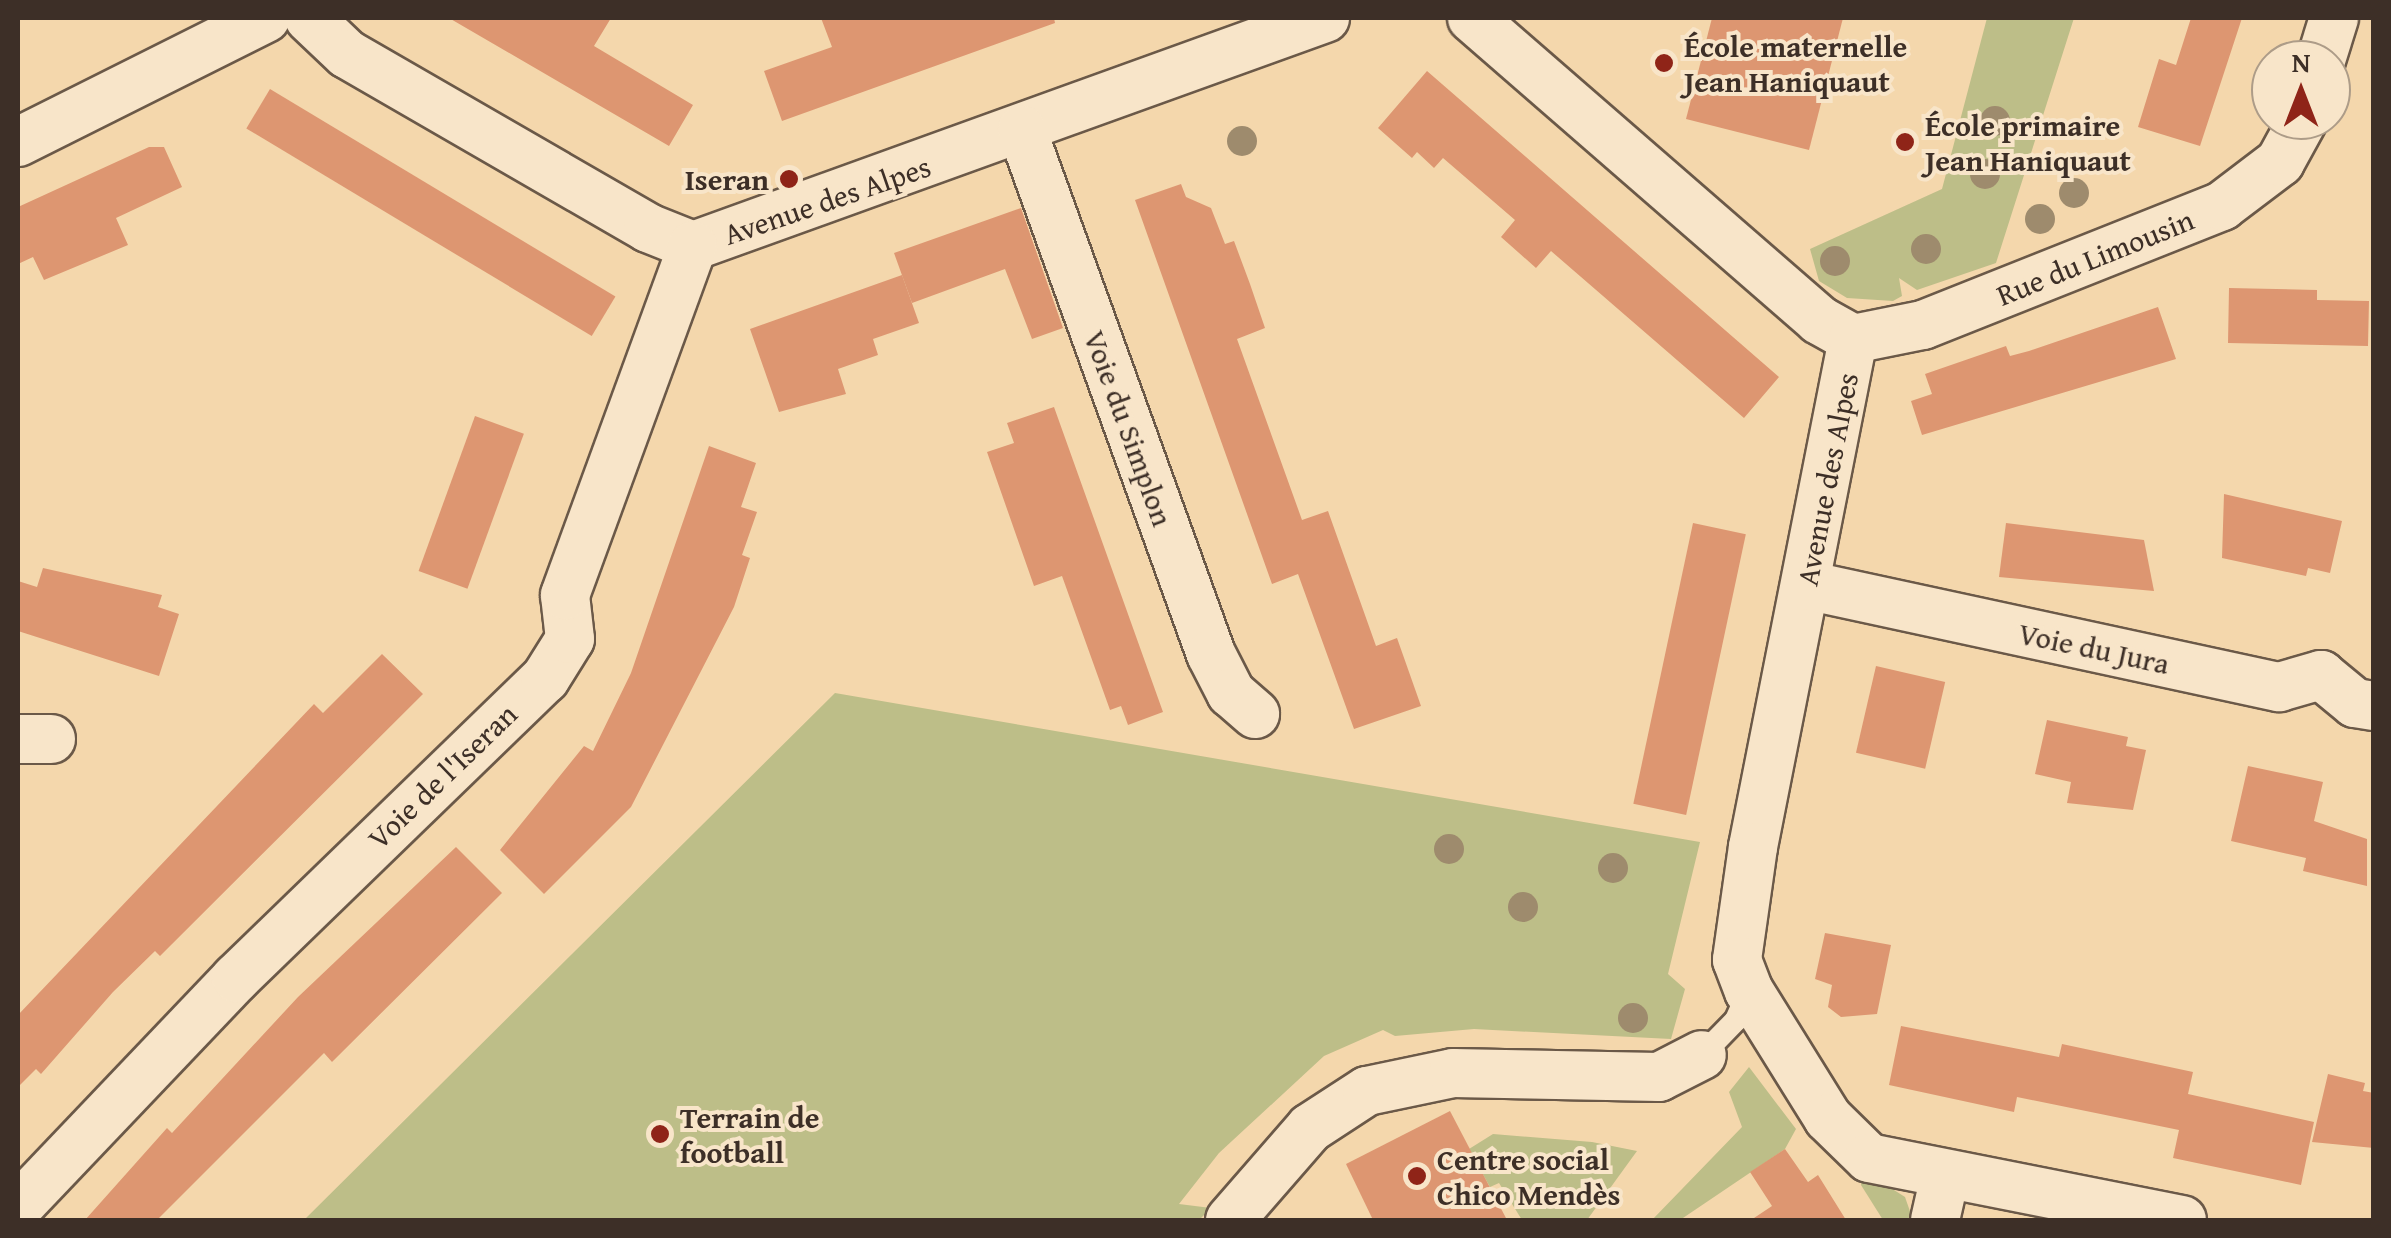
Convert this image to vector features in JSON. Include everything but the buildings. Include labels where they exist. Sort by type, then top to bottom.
[{"type":"street","points":[[18,142],[266,18]]},
{"type":"street","name":"Avenue des Alpes","points":[[309,18],[347,54],[648,228],[694,246],[1325,18]]},
{"type":"street","name":"Avenue des Alpes","points":[[1472,18],[1819,320],[1853,340],[1737,960],[1749,991]]},
{"type":"street","name":"Voie du Simplon","points":[[1022,130],[1211,654],[1231,693],[1255,714]]},
{"type":"street","name":"Rue du Limousin","points":[[1853,340],[1923,324],[2222,206],[2280,162],[2292,140]]},
{"type":"street","name":"Voie de l'Iseran","points":[[18,1207],[236,978],[544,679],[570,639],[565,595],[694,246]]},
{"type":"street","name":"Voie du Jura","points":[[1806,585],[2278,687],[2321,676],[2355,703],[2374,706]]},
{"type":"street","points":[[1749,991],[1845,1142],[1940,1198],[2182,1220]]},
{"type":"street","points":[[1230,1220],[1310,1128],[1367,1092],[1453,1072],[1659,1076],[1702,1055]]},
{"type":"lane","points":[[1702,1055],[1736,1020],[1749,991]]},
{"type":"green space","points":[[1987,18],[2074,18],[1996,263],[1917,290],[1899,278],[1902,296],[1893,301],[1847,298],[1819,281],[1810,249],[1942,189]]},
{"type":"green space","points":[[835,693],[1700,842],[1668,974],[1685,989],[1671,1039],[1474,1029],[1395,1036],[1383,1030],[1324,1056],[1219,1153],[1179,1204],[1211,1208],[1199,1220],[304,1220]]},
{"type":"green space","points":[[1749,1067],[1796,1129],[1785,1149],[1680,1220],[1652,1220],[1742,1127],[1729,1092]]},
{"type":"green space","points":[[1493,1134],[1592,1142],[1637,1151],[1587,1220],[1522,1220],[1499,1183],[1490,1187],[1469,1149]]},
{"type":"green space","points":[[1864,1171],[1905,1197],[1913,1220],[1883,1220],[1861,1185]]},
{"type":"place","name":"École maternelle Jean Haniquaut","points":[[1664,63]]},
{"type":"place","name":"École primaire Jean Haniquaut","points":[[1905,142]]},
{"type":"place","name":"Iseran","points":[[789,179]]},
{"type":"place","name":"Terrain de football","points":[[660,1134]]},
{"type":"place","name":"Centre social Chico Mendès","points":[[1417,1176]]}]
